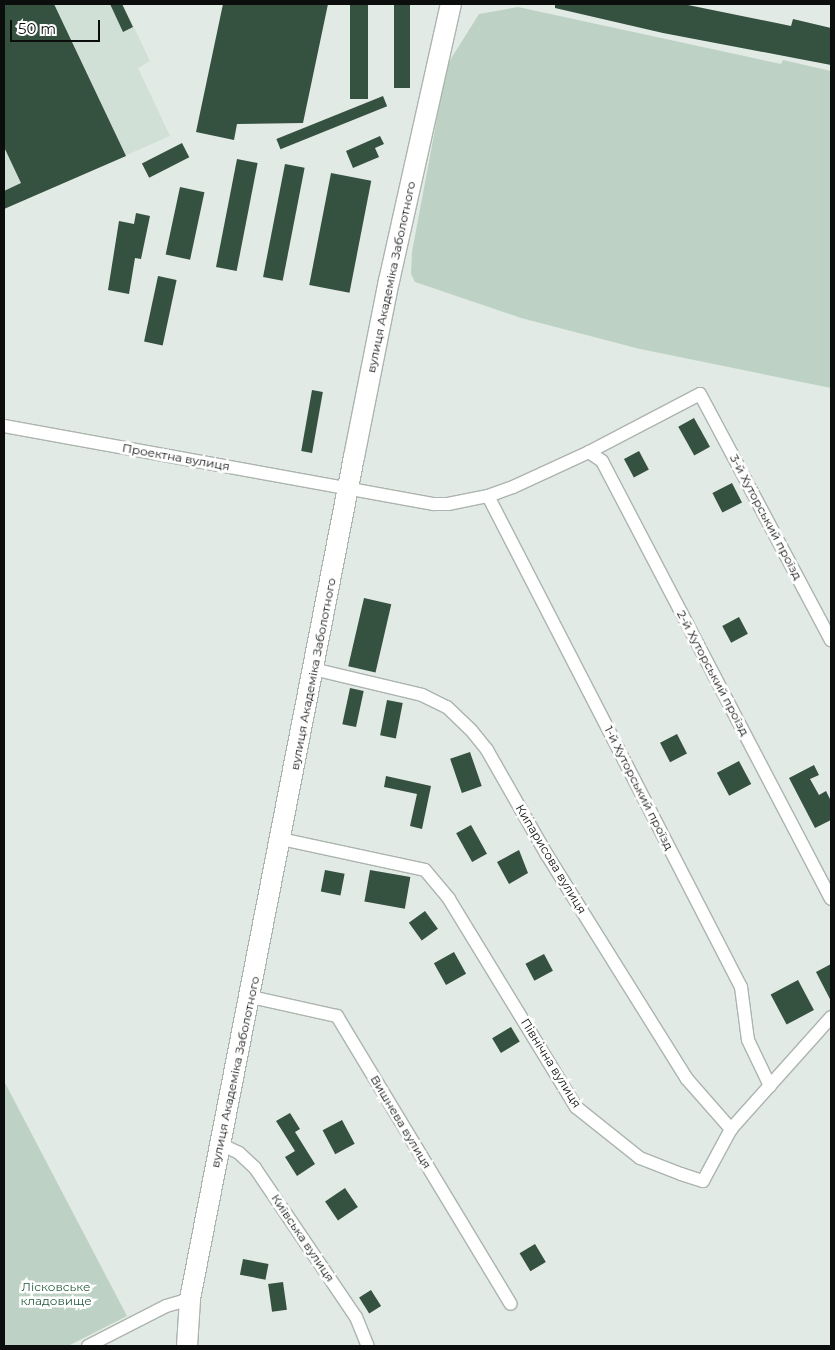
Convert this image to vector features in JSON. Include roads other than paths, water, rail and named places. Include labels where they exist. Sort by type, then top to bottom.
[{"type":"main road","name":"вулиця Академіка Заболотного","points":[[187,1346],[190,1299],[251,997],[348,489],[395,252],[451,4]]},
{"type":"street","name":"Проектна вулиця","points":[[4,426],[434,504],[488,496],[589,452],[700,394]]},
{"type":"street","name":"3-й Хуторський проїзд","points":[[700,394],[831,640]]},
{"type":"street","name":"2-й Хуторський проїзд","points":[[589,452],[602,461],[831,899]]},
{"type":"street","name":"1-й Хуторський проїзд","points":[[488,496],[741,987],[743,1020],[748,1040],[770,1086]]},
{"type":"street","name":"Кипарисова вулиця","points":[[313,669],[422,695],[447,707],[471,730],[487,750],[547,855],[687,1079],[731,1129]]},
{"type":"street","name":"Північна вулиця","points":[[281,840],[424,870],[454,907],[576,1107],[640,1158],[703,1181],[731,1129],[831,1017]]},
{"type":"street","name":"Вишнева вулиця","points":[[251,997],[337,1016],[511,1304]]},
{"type":"street","name":"Київська вулиця","points":[[220,1144],[238,1153],[255,1168],[356,1317],[368,1346]]},
{"type":"street","points":[[88,1346],[166,1306],[190,1299]]},
{"type":"park label","name":"Лісковське кладовище","points":[[56,1294]]}]
